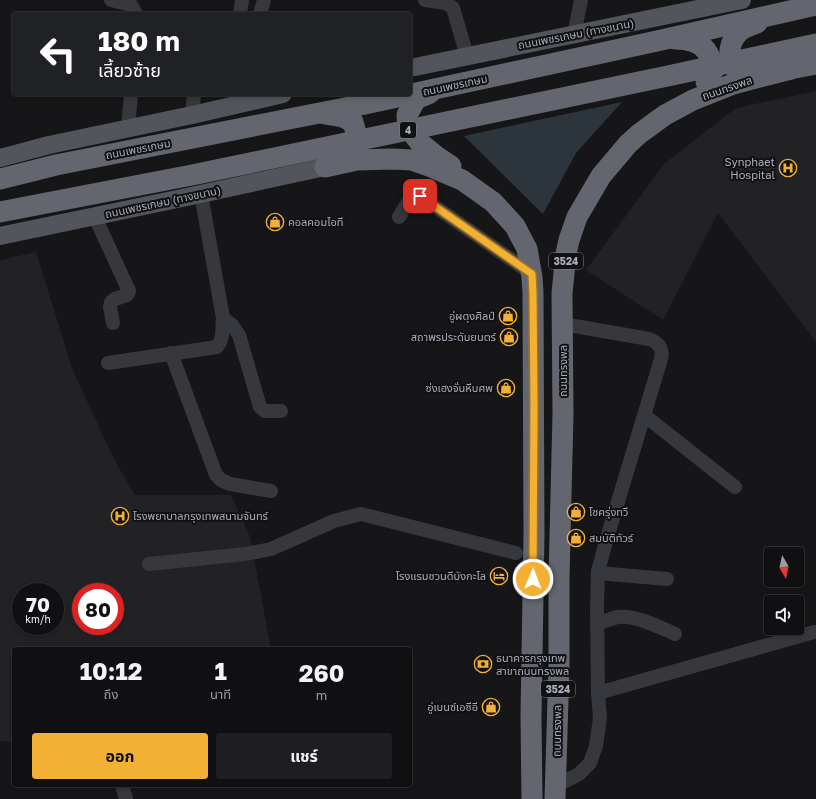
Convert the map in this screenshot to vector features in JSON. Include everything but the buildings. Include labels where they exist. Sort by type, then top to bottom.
[{"type":"highway","name":"ถนนเพชรเกษม","points":[[412,94],[816,5]]},
{"type":"highway","points":[[790,11],[748,26],[738,32],[729,48],[729,58],[735,68],[743,73],[768,72],[801,67]]},
{"type":"highway","points":[[657,41],[677,39],[694,41],[702,46],[708,53],[711,59],[713,71],[707,81],[672,106],[665,115]]},
{"type":"highway","name":"4","points":[[0,212],[192,175],[816,44]]},
{"type":"highway","name":"ถนนทรงพล","points":[[556,793],[563,414],[562,293],[569,240],[577,217],[601,176],[628,144],[665,115],[693,100],[733,84],[801,67]]},
{"type":"highway","points":[[468,82],[432,92],[416,100],[407,114],[408,127],[420,143],[466,177],[489,199]]},
{"type":"highway","name":"ถนนเพชรเกษม","points":[[0,179],[56,165],[403,96]]},
{"type":"highway","points":[[318,113],[343,117],[352,122],[356,133],[356,146],[347,157],[325,167]]},
{"type":"highway","name":"3524","points":[[325,167],[357,160],[392,159],[412,160],[429,166],[462,180],[493,202],[515,226],[527,249],[532,274],[533,293],[534,404],[531,716],[532,799]]},
{"type":"highway","points":[[533,579],[559,578]]},
{"type":"main road","name":"ถนนเพชรเกษม (ทางขนาน)","points":[[412,68],[742,0]]},
{"type":"main road","points":[[0,158],[128,128],[192,115],[233,100],[254,97]]},
{"type":"main road","name":"ถนนเพชรเกษม (ทางขนาน)","points":[[0,236],[96,217],[325,167]]},
{"type":"street","points":[[111,0],[131,6],[135,12]]},
{"type":"street","points":[[240,12],[242,0]]},
{"type":"street","points":[[261,12],[264,0]]},
{"type":"street","points":[[425,0],[446,3],[453,8],[467,56]]},
{"type":"street","points":[[574,35],[581,0]]},
{"type":"street","points":[[128,128],[131,96]]},
{"type":"street","points":[[192,115],[194,96]]},
{"type":"street","points":[[108,363],[217,347],[220,342],[222,337],[223,318],[202,194]]},
{"type":"street","points":[[400,217],[409,201],[414,197],[420,196],[532,274]]},
{"type":"street","points":[[96,217],[129,290],[126,295],[111,302],[110,307],[113,324]]},
{"type":"street","points":[[223,318],[239,335],[260,407],[264,411],[281,411]]},
{"type":"street","points":[[556,793],[579,774],[590,762],[596,746],[600,718],[598,693],[597,624],[598,573],[606,538],[662,353],[656,342],[649,339],[563,324]]},
{"type":"street","points":[[171,353],[216,476],[230,484],[271,491]]},
{"type":"street","points":[[644,415],[735,487]]},
{"type":"street","points":[[149,564],[245,554],[270,549],[334,521],[361,514],[516,553]]},
{"type":"street","points":[[598,573],[667,580]]},
{"type":"street","points":[[597,624],[612,618],[626,617],[640,620],[676,634]]},
{"type":"street","points":[[598,693],[814,632]]},
{"type":"street","points":[[123,787],[126,799]]},
{"type":"shaded area","points":[[816,91],[816,342],[718,213],[663,320],[586,270],[664,164],[736,108]]},
{"type":"shaded area","points":[[622,102],[576,153],[543,214],[464,136]]},
{"type":"shaded area","name":"โรงพยาบาลกรุงเทพสนามจันทร์","points":[[36,252],[73,371],[115,461],[135,495],[231,495],[250,537],[271,647],[12,647],[12,742],[0,741],[0,260]]},
{"type":"place","name":"Synphaet Hospital","points":[[788,168]]},
{"type":"place","name":"คอลคอมไอที","points":[[275,222]]},
{"type":"place","name":"อู่ผดุงศิลป์","points":[[508,316]]},
{"type":"place","name":"สถาพรประดับยนตร์","points":[[509,337]]},
{"type":"place","name":"ซ่งเฮงจั่นหีบศพ","points":[[506,388]]},
{"type":"place","name":"โชครุ่งทวี","points":[[576,512]]},
{"type":"place","name":"โรงพยาบาลกรุงเทพสนามจันทร์","points":[[120,516]]},
{"type":"place","name":"สมบัติทัวร์","points":[[576,538]]},
{"type":"place","name":"โรงแรมชวนดีบังกะโล","points":[[499,576]]},
{"type":"place","name":"ธนาคารกรุงเทพ สาขาถนนทรงพล","points":[[483,664]]},
{"type":"place","name":"อู่เบนซ์เอซีอี","points":[[491,707]]},
{"type":"route","points":[[420,196],[532,274],[534,404],[533,579]]}]
